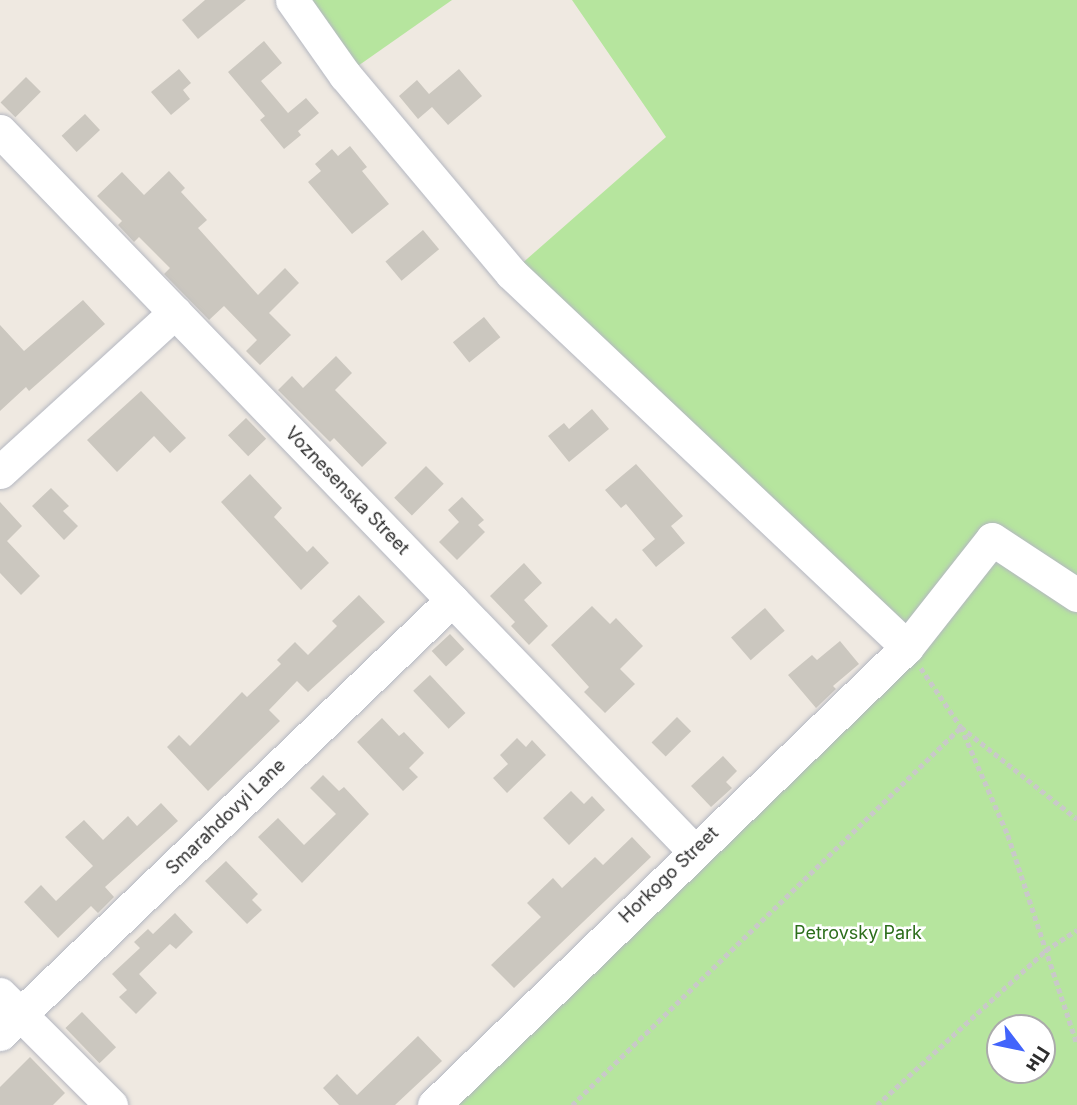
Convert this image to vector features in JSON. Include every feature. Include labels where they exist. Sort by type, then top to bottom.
[{"type":"street","points":[[292,0],[345,75],[511,273],[907,647]]},
{"type":"street","name":"Voznesenska Street","points":[[0,131],[694,851]]},
{"type":"street","points":[[0,472],[175,312]]},
{"type":"street","name":"Horkogo Street","points":[[434,1105],[907,647],[992,538],[1077,595]]},
{"type":"street","name":"Smarahdovyi Lane","points":[[7,1014],[452,600]]},
{"type":"street","points":[[7,1014],[111,1105]]},
{"type":"path","points":[[907,647],[961,727],[1007,835],[1077,1044]]},
{"type":"path","points":[[961,727],[1077,820]]},
{"type":"path","points":[[572,1105],[961,727]]},
{"type":"path","points":[[877,1105],[1046,950],[1077,930]]},
{"type":"green space","points":[[292,0],[452,0],[345,75]]},
{"type":"green space","name":"Petrovsky Park","points":[[572,0],[1077,0],[1077,1105],[435,1105],[907,647],[511,273],[666,137]]},
{"type":"building","points":[[205,0],[246,0],[198,39],[182,20]]},
{"type":"building","points":[[264,41],[282,63],[261,81],[288,113],[306,98],[319,113],[298,131],[301,135],[284,149],[260,120],[265,116],[228,72]]},
{"type":"building","points":[[179,69],[191,83],[183,90],[190,99],[171,115],[151,92]]},
{"type":"building","points":[[459,69],[482,96],[448,125],[432,107],[418,119],[399,96],[417,80],[429,94]]},
{"type":"building","points":[[26,77],[41,92],[15,117],[1,102]]},
{"type":"building","points":[[85,114],[100,130],[77,152],[62,136]]},
{"type":"building","points":[[350,146],[367,167],[362,171],[389,204],[352,234],[308,182],[321,171],[315,164],[332,149],[338,156]]},
{"type":"building","points":[[169,171],[185,188],[181,192],[207,220],[198,228],[258,295],[285,268],[299,283],[269,313],[291,335],[260,365],[246,351],[257,340],[224,306],[209,320],[164,274],[170,268],[139,237],[134,242],[118,225],[122,221],[97,196],[122,172],[144,195]]},
{"type":"building","points":[[423,230],[439,249],[402,281],[385,261]]},
{"type":"building","points":[[83,300],[105,324],[29,391],[26,387],[0,411],[0,325],[24,351]]},
{"type":"building","points":[[484,317],[500,337],[469,362],[453,342]]},
{"type":"building","points":[[336,356],[352,373],[335,390],[387,443],[362,467],[334,438],[330,442],[278,390],[292,376],[303,388]]},
{"type":"building","points":[[141,391],[186,438],[170,453],[154,436],[117,472],[87,440]]},
{"type":"building","points":[[592,409],[609,429],[569,462],[548,436],[564,423],[569,429]]},
{"type":"building","points":[[246,418],[266,439],[248,456],[228,435]]},
{"type":"building","points":[[636,464],[683,516],[671,526],[685,543],[656,567],[642,550],[655,539],[626,504],[621,508],[605,490]]},
{"type":"building","points":[[426,466],[444,484],[412,515],[394,498]]},
{"type":"building","points":[[250,474],[282,508],[274,517],[307,552],[313,546],[329,563],[301,590],[221,502]]},
{"type":"building","points":[[51,488],[69,506],[63,511],[78,526],[64,540],[32,506]]},
{"type":"building","points":[[462,497],[484,520],[478,525],[485,532],[457,560],[439,542],[459,522],[448,510]]},
{"type":"building","points":[[0,502],[22,526],[7,541],[40,576],[21,595],[0,573]]},
{"type":"building","points":[[524,563],[542,583],[524,600],[548,626],[529,645],[511,626],[515,622],[490,596]]},
{"type":"building","points":[[359,595],[385,622],[308,692],[297,681],[269,710],[280,721],[208,791],[167,747],[179,735],[190,746],[242,692],[247,697],[281,664],[277,660],[295,642],[308,655],[337,626],[332,621]]},
{"type":"building","points":[[592,606],[610,624],[616,618],[643,646],[620,669],[635,684],[605,713],[584,692],[589,687],[551,645]]},
{"type":"building","points":[[765,608],[785,631],[751,660],[731,638]]},
{"type":"building","points":[[450,634],[464,649],[446,666],[432,651]]},
{"type":"building","points":[[840,641],[859,664],[833,686],[836,689],[816,708],[788,675],[812,655],[817,660]]},
{"type":"building","points":[[430,675],[465,713],[449,729],[413,691]]},
{"type":"building","points":[[677,717],[691,731],[666,757],[652,742]]},
{"type":"building","points":[[382,718],[399,736],[404,732],[424,753],[409,768],[418,777],[403,791],[357,742]]},
{"type":"building","points":[[517,738],[526,747],[532,740],[546,755],[507,793],[493,778],[508,764],[500,755]]},
{"type":"building","points":[[723,756],[737,771],[726,782],[732,788],[711,807],[691,786]]},
{"type":"building","points":[[323,775],[339,791],[344,787],[369,814],[302,883],[258,837],[278,818],[304,845],[336,814],[310,788]]},
{"type":"building","points":[[571,791],[584,804],[592,796],[605,810],[569,845],[543,818]]},
{"type":"building","points":[[161,803],[178,821],[105,887],[114,897],[98,913],[91,906],[58,938],[24,902],[41,885],[56,901],[93,866],[65,837],[84,820],[103,840],[128,816],[137,826]]},
{"type":"building","points":[[632,837],[651,857],[514,988],[491,965],[541,917],[527,903],[553,878],[562,888],[595,857],[603,865]]},
{"type":"building","points":[[226,861],[258,894],[252,900],[262,910],[247,924],[205,881]]},
{"type":"building","points":[[175,913],[193,932],[176,949],[170,944],[139,974],[157,993],[136,1014],[119,997],[127,990],[112,974],[140,948],[134,942],[148,929],[153,934]]},
{"type":"building","points":[[82,1012],[116,1047],[99,1063],[65,1028]]},
{"type":"building","points":[[418,1036],[442,1061],[395,1105],[339,1105],[323,1088],[337,1074],[357,1095]]},
{"type":"building","points":[[30,1057],[65,1093],[53,1105],[0,1105],[0,1087]]}]
